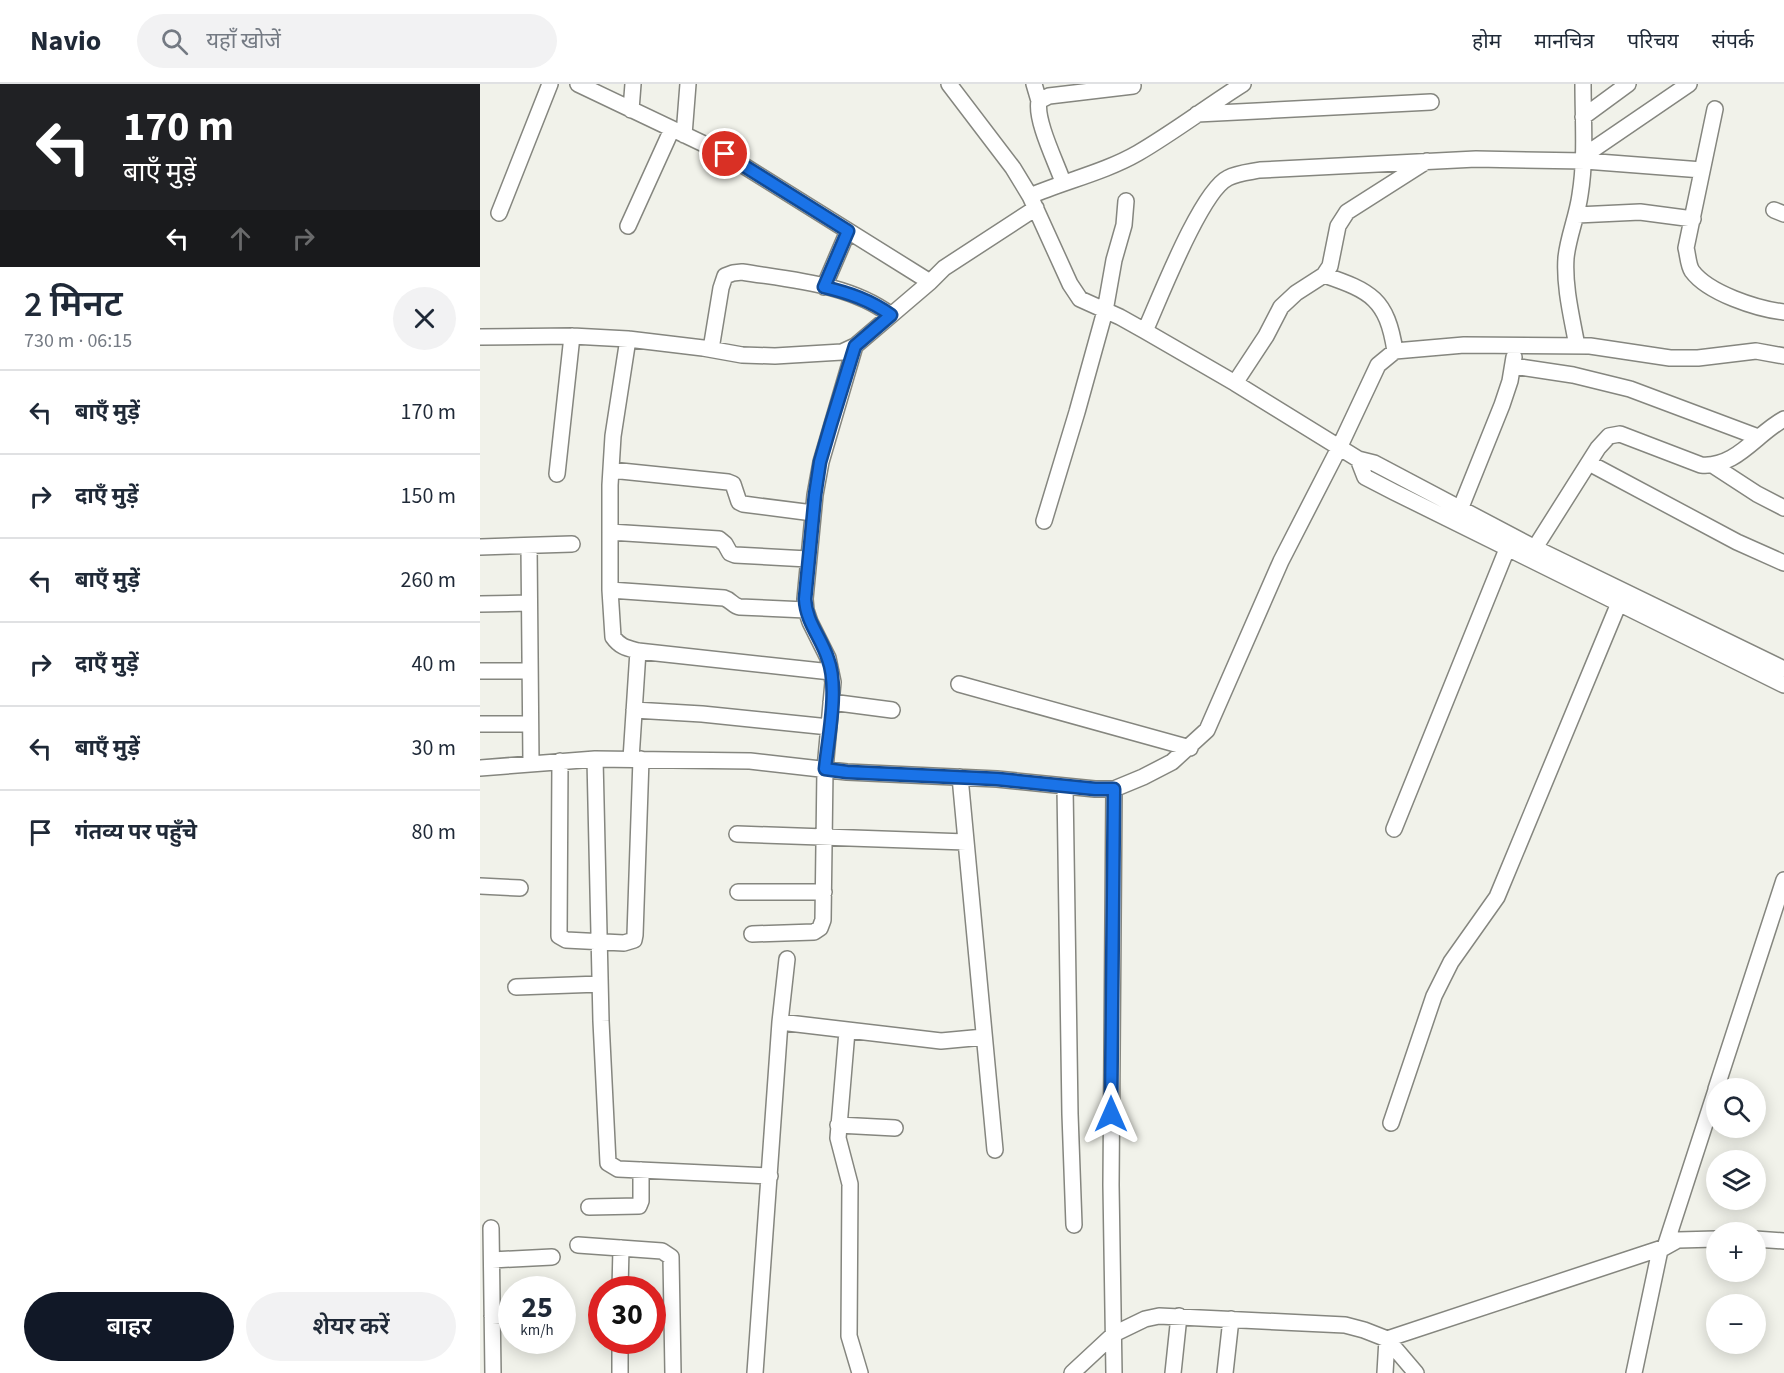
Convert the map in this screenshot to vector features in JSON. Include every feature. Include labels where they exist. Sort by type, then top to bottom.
[{"type":"street","points":[[499,213],[550,84]]},
{"type":"street","points":[[578,84],[725,154],[930,282]]},
{"type":"street","points":[[631,110],[633,84]]},
{"type":"street","points":[[628,226],[678,132],[688,84]]},
{"type":"street","points":[[949,84],[1013,168],[1033,202],[1070,284],[1080,299],[1146,331],[1358,459],[1365,477],[1457,516],[1532,554],[1784,669]]},
{"type":"street","points":[[1034,84],[1039,100],[1041,123],[1063,182]]},
{"type":"street","points":[[480,337],[572,336],[628,339],[742,355],[775,356],[842,352],[855,346],[944,268],[1063,182],[1103,169],[1137,154],[1244,84]]},
{"type":"street","points":[[1577,346],[1567,288],[1566,259],[1577,215],[1585,155],[1582,84]]},
{"type":"street","points":[[1583,123],[1628,84]]},
{"type":"street","points":[[1585,155],[1689,84]]},
{"type":"street","points":[[1039,100],[1049,96],[1133,86]]},
{"type":"street","points":[[1197,114],[1431,102]]},
{"type":"street","points":[[1715,109],[1686,248],[1691,269],[1706,284],[1720,292],[1741,301],[1784,312]]},
{"type":"street","points":[[1146,331],[1172,267],[1203,207],[1214,189],[1228,178],[1260,170],[1585,155],[1702,170]]},
{"type":"street","points":[[1234,383],[1266,336],[1281,307],[1296,293],[1324,275],[1330,266],[1338,226],[1347,212],[1426,161]]},
{"type":"street","points":[[1044,521],[1105,311],[1114,260],[1124,225],[1126,201]]},
{"type":"street","points":[[1577,215],[1640,212],[1693,219]]},
{"type":"street","points":[[824,287],[848,231]]},
{"type":"street","points":[[711,349],[721,288],[725,276],[732,273],[742,272],[798,280],[853,294],[877,304],[891,315]]},
{"type":"street","points":[[1324,275],[1360,288],[1381,306],[1392,331],[1395,351]]},
{"type":"street","points":[[557,474],[572,336]]},
{"type":"street","points":[[628,339],[613,436],[611,470],[610,590],[613,637],[617,644],[638,651],[831,672]]},
{"type":"street","points":[[480,768],[595,759],[750,762],[847,772],[997,779],[1065,787],[1114,789],[1172,762],[1207,730],[1281,561],[1339,448],[1377,365],[1395,351],[1464,345],[1590,346],[1670,358],[1698,358],[1756,351],[1784,356]]},
{"type":"street","points":[[752,934],[814,932],[820,928],[823,920],[825,769],[833,682],[828,658],[806,610],[808,559],[820,462],[855,346]]},
{"type":"street","points":[[1457,516],[1502,405],[1516,346]]},
{"type":"street","points":[[1513,366],[1573,375],[1630,389],[1758,438]]},
{"type":"street","points":[[1532,554],[1604,440],[1609,436],[1620,434],[1701,465],[1714,466],[1734,457],[1784,419]]},
{"type":"street","points":[[1589,463],[1737,542],[1784,563]]},
{"type":"street","points":[[1714,466],[1757,494],[1784,508]]},
{"type":"street","points":[[611,470],[728,482],[733,484],[739,502],[743,504],[813,513]]},
{"type":"street","points":[[1457,516],[1507,549],[1532,554],[1619,603],[1784,685]]},
{"type":"street","points":[[610,532],[719,539],[725,544],[730,554],[808,559]]},
{"type":"street","points":[[480,547],[572,544]]},
{"type":"street","points":[[529,546],[531,764]]},
{"type":"street","points":[[1394,829],[1507,549]]},
{"type":"street","points":[[610,590],[724,598],[740,607],[806,610]]},
{"type":"street","points":[[480,604],[529,603]]},
{"type":"street","points":[[1391,1123],[1434,996],[1451,962],[1497,897],[1619,603]]},
{"type":"street","points":[[560,761],[558,932],[561,939],[630,942],[635,935],[634,710],[638,651]]},
{"type":"street","points":[[480,671],[530,671]]},
{"type":"street","points":[[959,684],[1190,747]]},
{"type":"street","points":[[831,702],[892,710]]},
{"type":"street","points":[[634,710],[702,714],[829,727]]},
{"type":"street","points":[[480,724],[530,724]]},
{"type":"street","points":[[595,759],[598,942],[608,1163],[618,1169],[770,1176]]},
{"type":"street","points":[[964,777],[966,842],[995,1150]]},
{"type":"street","points":[[1065,787],[1074,1225]]},
{"type":"street","points":[[1114,789],[1111,1173],[1114,1373]]},
{"type":"street","points":[[737,834],[966,842]]},
{"type":"street","points":[[1720,1078],[1784,880]]},
{"type":"street","points":[[480,886],[520,888]]},
{"type":"street","points":[[738,892],[824,892]]},
{"type":"street","points":[[756,1373],[780,1022],[788,959]]},
{"type":"street","points":[[516,987],[600,984]]},
{"type":"street","points":[[780,1022],[941,1041],[984,1037]]},
{"type":"street","points":[[847,1031],[838,1138],[849,1184],[849,1336],[860,1373]]},
{"type":"street","points":[[1665,1247],[1706,1121]]},
{"type":"street","points":[[838,1125],[895,1128]]},
{"type":"street","points":[[589,1207],[639,1206],[641,1170]]},
{"type":"street","points":[[491,1228],[492,1260],[488,1309],[493,1373]]},
{"type":"street","points":[[1634,1373],[1660,1250],[1678,1240],[1706,1239]]},
{"type":"street","points":[[1766,1240],[1784,1241]]},
{"type":"street","points":[[578,1245],[662,1251],[670,1257],[673,1373]]},
{"type":"street","points":[[1387,1340],[1665,1247]]},
{"type":"street","points":[[621,1248],[621,1276]]},
{"type":"street","points":[[492,1260],[552,1257]]},
{"type":"street","points":[[1072,1373],[1114,1334],[1145,1318],[1159,1316],[1346,1325],[1387,1340],[1416,1373]]},
{"type":"street","points":[[1173,1373],[1179,1316]]},
{"type":"street","points":[[1225,1373],[1231,1319]]},
{"type":"street","points":[[1385,1373],[1387,1340]]},
{"type":"street","points":[[620,1354],[620,1373]]},
{"type":"route","points":[[725,154],[848,231],[824,287],[853,294],[877,304],[891,315],[855,346],[820,462],[815,495],[805,599],[810,622],[828,658],[833,682],[825,769],[997,779],[1065,787],[1114,789],[1111,1114]]}]
